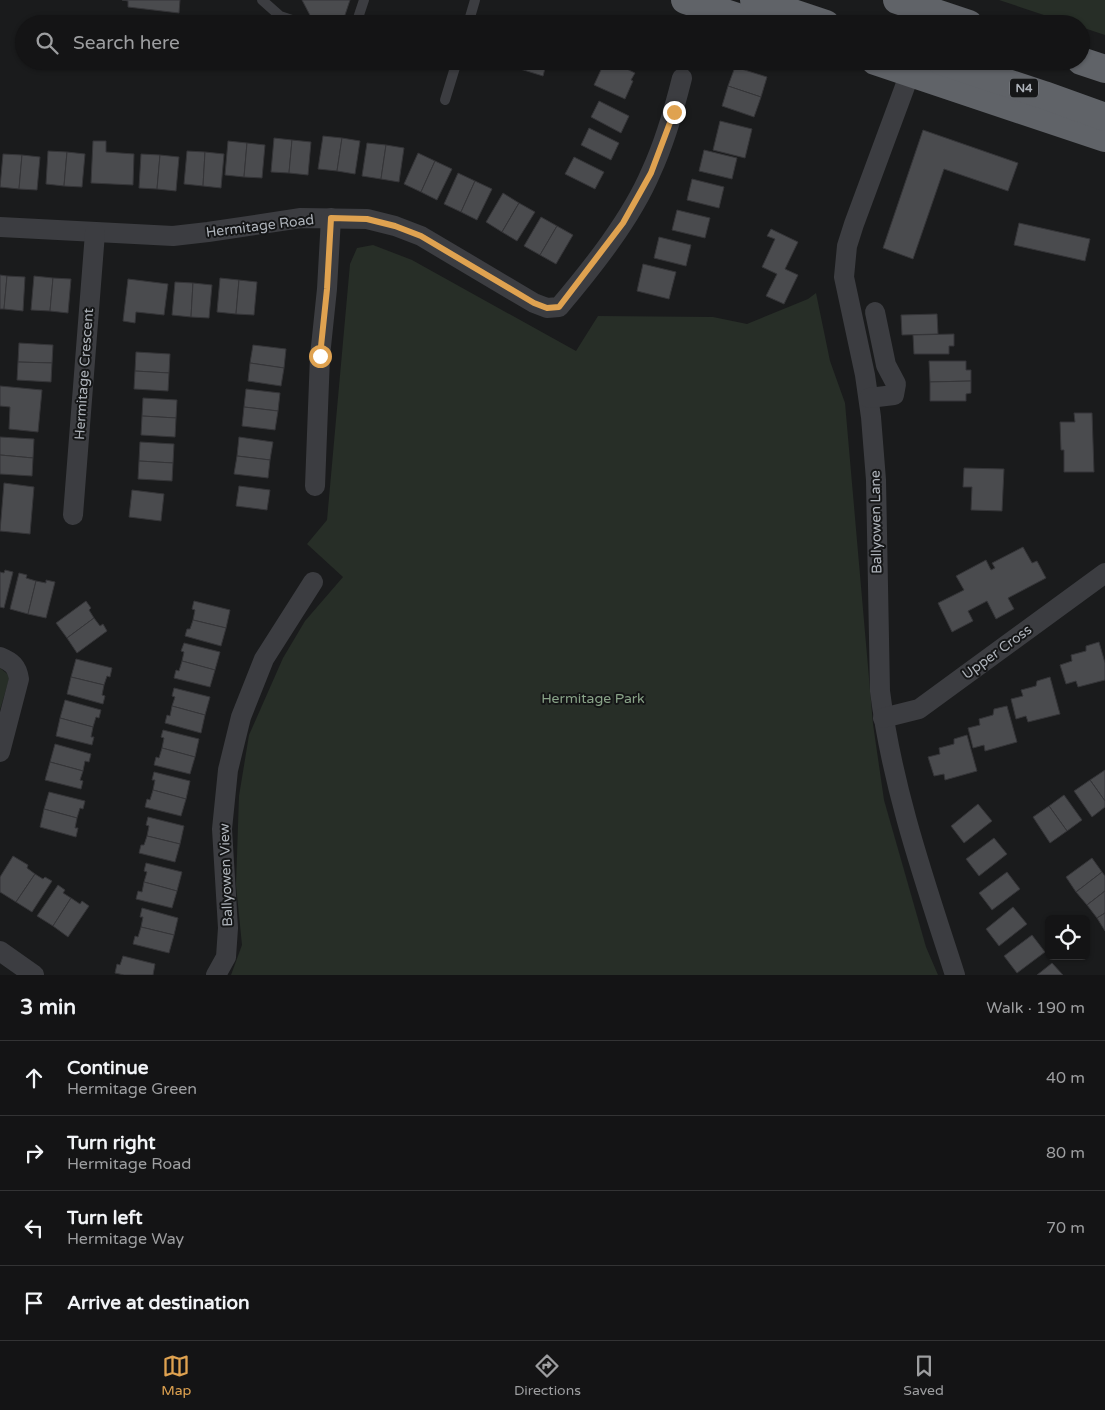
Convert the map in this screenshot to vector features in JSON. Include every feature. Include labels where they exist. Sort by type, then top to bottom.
[{"type":"highway","points":[[685,0],[731,15]]},
{"type":"highway","points":[[754,0],[799,15]]},
{"type":"highway","points":[[897,0],[943,15]]},
{"type":"highway","points":[[1090,64],[1105,69]]},
{"type":"highway","points":[[901,70],[1105,138]]},
{"type":"highway","name":"N4","points":[[968,70],[1105,117]]},
{"type":"street","name":"Ballyowen Lane","points":[[910,73],[875,164],[847,246],[844,277],[868,398],[876,480],[880,691],[883,718],[888,746],[911,833],[955,975]]},
{"type":"street","name":"Hermitage Road","points":[[0,227],[173,236],[301,218],[367,219],[395,226],[421,236],[534,303],[547,308],[559,307],[623,223],[651,173],[674,112],[682,78]]},
{"type":"street","points":[[315,486],[320,356],[327,289],[331,218]]},
{"type":"street","name":"Hermitage Crescent","points":[[73,516],[95,233]]},
{"type":"street","points":[[868,398],[894,395],[896,384],[886,365],[875,312]]},
{"type":"street","name":"Upper Cross","points":[[883,718],[919,709],[1105,573]]},
{"type":"street","name":"Ballyowen View","points":[[216,975],[226,957],[228,928],[222,829],[228,770],[241,717],[264,660],[313,582]]},
{"type":"street","points":[[0,657],[10,661],[17,668],[19,679],[0,752]]},
{"type":"street","points":[[0,950],[34,975]]},
{"type":"lane","points":[[262,0],[279,15]]},
{"type":"lane","points":[[359,15],[364,0]]},
{"type":"lane","points":[[471,15],[475,0]]},
{"type":"lane","points":[[445,100],[454,70]]},
{"type":"green space","points":[[999,0],[1105,0],[1105,35],[1090,30],[1090,15],[1044,15]]},
{"type":"green space","name":"Hermitage Park","points":[[373,245],[412,260],[576,351],[598,316],[713,317],[747,324],[808,299],[816,293],[830,361],[845,403],[873,724],[884,800],[926,947],[938,975],[231,975],[242,945],[236,885],[239,796],[249,735],[283,658],[305,621],[343,577],[307,544],[327,520],[350,264],[357,248]]},
{"type":"green space","points":[[0,668],[10,676],[0,710]]},
{"type":"building","points":[[122,0],[180,0],[179,13],[128,7],[128,1]]},
{"type":"building","points":[[302,0],[350,0],[345,15],[310,15]]},
{"type":"building","points":[[523,70],[545,70],[543,76]]},
{"type":"building","points":[[601,70],[629,70],[635,73],[625,99],[594,85]]},
{"type":"building","points":[[734,70],[745,70],[767,77],[761,97],[728,86]]},
{"type":"building","points":[[728,86],[761,97],[754,117],[722,106]]},
{"type":"building","points":[[599,101],[629,116],[621,133],[591,117]]},
{"type":"building","points":[[720,121],[752,129],[745,158],[713,150]]},
{"type":"building","points":[[589,128],[619,143],[611,160],[581,145]]},
{"type":"building","points":[[923,130],[1018,163],[1008,191],[944,169],[913,259],[883,248]]},
{"type":"building","points":[[323,136],[342,138],[337,171],[318,169]]},
{"type":"building","points":[[274,138],[292,140],[289,173],[271,172]]},
{"type":"building","points":[[342,138],[360,141],[355,174],[337,171]]},
{"type":"building","points":[[292,140],[311,142],[308,175],[289,173]]},
{"type":"building","points":[[93,141],[106,141],[106,152],[134,154],[133,185],[91,183]]},
{"type":"building","points":[[228,141],[247,143],[244,177],[225,175]]},
{"type":"building","points":[[247,143],[265,145],[262,178],[244,177]]},
{"type":"building","points":[[367,143],[386,145],[381,179],[362,176]]},
{"type":"building","points":[[386,145],[404,148],[399,182],[381,179]]},
{"type":"building","points":[[704,150],[737,158],[732,179],[699,171]]},
{"type":"building","points":[[48,151],[67,152],[64,186],[46,184]]},
{"type":"building","points":[[187,151],[205,152],[203,186],[184,184]]},
{"type":"building","points":[[67,152],[85,154],[82,187],[64,186]]},
{"type":"building","points":[[205,152],[224,154],[221,188],[203,186]]},
{"type":"building","points":[[418,153],[435,161],[421,192],[404,184]]},
{"type":"building","points":[[3,154],[22,155],[19,189],[0,187]]},
{"type":"building","points":[[141,154],[160,155],[157,189],[139,188]]},
{"type":"building","points":[[22,155],[40,157],[37,190],[19,189]]},
{"type":"building","points":[[160,155],[179,157],[176,191],[157,189]]},
{"type":"building","points":[[574,157],[604,172],[595,189],[565,174]]},
{"type":"building","points":[[435,161],[452,169],[437,200],[421,192]]},
{"type":"building","points":[[458,173],[475,181],[461,212],[444,204]]},
{"type":"building","points":[[692,179],[724,187],[719,208],[687,200]]},
{"type":"building","points":[[475,181],[492,189],[477,220],[461,212]]},
{"type":"building","points":[[503,193],[519,203],[502,232],[486,222]]},
{"type":"building","points":[[519,203],[535,212],[517,241],[502,232]]},
{"type":"building","points":[[677,210],[710,218],[705,238],[672,230]]},
{"type":"building","points":[[541,217],[557,226],[540,255],[524,246]]},
{"type":"building","points":[[1019,223],[1090,239],[1085,261],[1014,245]]},
{"type":"building","points":[[557,226],[573,235],[556,264],[540,255]]},
{"type":"building","points":[[771,229],[798,242],[785,269],[798,275],[784,304],[766,296],[777,274],[762,267],[775,239],[767,236]]},
{"type":"building","points":[[659,237],[691,245],[686,266],[654,258]]},
{"type":"building","points":[[643,264],[676,272],[669,299],[637,291]]},
{"type":"building","points":[[0,275],[7,276],[4,309],[0,309]]},
{"type":"building","points":[[7,276],[25,277],[23,311],[4,309]]},
{"type":"building","points":[[34,276],[53,278],[50,311],[31,310]]},
{"type":"building","points":[[53,278],[71,279],[68,313],[50,311]]},
{"type":"building","points":[[220,278],[239,280],[236,314],[217,312]]},
{"type":"building","points":[[128,279],[168,284],[164,315],[136,312],[135,323],[123,321]]},
{"type":"building","points":[[239,280],[257,282],[254,315],[236,314]]},
{"type":"building","points":[[175,282],[193,283],[191,317],[172,315]]},
{"type":"building","points":[[193,283],[212,285],[209,318],[191,317]]},
{"type":"building","points":[[937,314],[938,334],[902,335],[901,315]]},
{"type":"building","points":[[954,334],[954,346],[949,346],[949,354],[914,354],[913,335]]},
{"type":"building","points":[[19,343],[53,345],[52,363],[18,362]]},
{"type":"building","points":[[253,345],[286,349],[284,368],[250,363]]},
{"type":"building","points":[[136,352],[170,354],[169,373],[135,371]]},
{"type":"building","points":[[929,361],[966,361],[966,370],[971,370],[971,381],[930,382]]},
{"type":"building","points":[[18,362],[52,363],[51,382],[17,380]]},
{"type":"building","points":[[250,363],[284,368],[281,386],[248,381]]},
{"type":"building","points":[[135,371],[169,373],[168,391],[134,389]]},
{"type":"building","points":[[971,381],[971,393],[966,394],[966,401],[930,401],[930,382]]},
{"type":"building","points":[[0,386],[42,390],[38,432],[9,429],[10,407],[0,406]]},
{"type":"building","points":[[246,389],[280,393],[278,411],[244,407]]},
{"type":"building","points":[[143,398],[177,400],[176,418],[142,416]]},
{"type":"building","points":[[244,407],[278,411],[275,430],[242,426]]},
{"type":"building","points":[[1074,413],[1092,413],[1094,472],[1064,472],[1064,450],[1061,450],[1060,422],[1075,422]]},
{"type":"building","points":[[142,416],[176,418],[175,437],[141,435]]},
{"type":"building","points":[[0,437],[34,439],[33,458],[0,455]]},
{"type":"building","points":[[239,437],[273,442],[270,460],[237,456]]},
{"type":"building","points":[[140,442],[174,444],[173,463],[139,461]]},
{"type":"building","points":[[0,455],[33,458],[32,476],[0,474]]},
{"type":"building","points":[[237,456],[270,460],[268,478],[234,474]]},
{"type":"building","points":[[139,461],[173,463],[172,481],[138,479]]},
{"type":"building","points":[[964,468],[1004,469],[1002,511],[971,510],[972,487],[963,487]]},
{"type":"building","points":[[4,483],[34,487],[30,534],[0,531]]},
{"type":"building","points":[[239,486],[270,490],[267,510],[236,506]]},
{"type":"building","points":[[132,490],[164,494],[161,521],[129,517]]},
{"type":"building","points":[[1023,547],[1032,563],[1037,561],[1046,578],[1008,598],[1014,609],[996,619],[987,601],[968,611],[973,621],[952,632],[938,603],[964,590],[956,576],[986,560],[991,570],[995,568],[992,563]]},
{"type":"building","points":[[5,570],[13,572],[4,608],[0,607],[0,572],[4,573]]},
{"type":"building","points":[[19,573],[27,575],[26,578],[36,581],[28,614],[10,609]]},
{"type":"building","points":[[46,580],[55,582],[46,618],[28,614],[36,581],[46,583]]},
{"type":"building","points":[[86,601],[91,608],[89,610],[94,618],[67,638],[56,623]]},
{"type":"building","points":[[194,601],[230,610],[226,628],[193,620],[195,610],[192,609]]},
{"type":"building","points":[[94,618],[100,626],[103,624],[107,631],[77,653],[67,638]]},
{"type":"building","points":[[193,620],[226,628],[221,646],[185,636]]},
{"type":"building","points":[[1099,642],[1105,663],[1105,680],[1078,687],[1076,681],[1066,684],[1060,665],[1072,661],[1071,655],[1086,651],[1086,646]]},
{"type":"building","points":[[184,643],[220,652],[215,670],[182,661],[184,652],[181,651]]},
{"type":"building","points":[[76,659],[112,668],[110,677],[107,676],[104,685],[71,677]]},
{"type":"building","points":[[182,661],[215,670],[210,687],[174,678],[176,670],[179,671]]},
{"type":"building","points":[[71,677],[104,685],[102,695],[105,696],[103,704],[67,694]]},
{"type":"building","points":[[1050,677],[1060,714],[1028,722],[1026,716],[1016,719],[1011,699],[1023,696],[1021,690],[1036,686],[1037,681]]},
{"type":"building","points":[[174,688],[210,697],[205,715],[172,706],[175,697],[172,696]]},
{"type":"building","points":[[65,700],[101,710],[99,718],[96,717],[93,727],[60,718]]},
{"type":"building","points":[[172,706],[205,715],[201,733],[165,723],[167,715],[170,716]]},
{"type":"building","points":[[1007,706],[1017,742],[985,751],[984,745],[973,748],[968,728],[980,725],[979,719],[993,715],[994,709]]},
{"type":"building","points":[[60,718],[93,727],[91,737],[94,737],[92,745],[56,736]]},
{"type":"building","points":[[163,730],[199,739],[195,757],[162,748],[164,738],[161,737]]},
{"type":"building","points":[[967,735],[977,771],[945,780],[944,774],[934,776],[928,757],[940,754],[939,748],[954,744],[954,739]]},
{"type":"building","points":[[55,744],[91,754],[89,762],[85,761],[83,771],[50,762]]},
{"type":"building","points":[[162,748],[195,757],[190,774],[154,765],[156,757],[159,758]]},
{"type":"building","points":[[50,762],[83,771],[80,780],[83,781],[81,789],[45,780]]},
{"type":"building","points":[[1105,770],[1105,801],[1090,780]]},
{"type":"building","points":[[154,772],[190,781],[186,799],[153,790],[155,780],[152,780]]},
{"type":"building","points":[[1090,780],[1105,801],[1105,807],[1092,817],[1074,791]]},
{"type":"building","points":[[153,790],[186,799],[181,816],[145,807],[147,799],[150,800]]},
{"type":"building","points":[[49,792],[85,801],[83,809],[80,808],[77,818],[44,809]]},
{"type":"building","points":[[1064,795],[1082,820],[1067,831],[1049,806]]},
{"type":"building","points":[[978,804],[992,821],[964,843],[951,826]]},
{"type":"building","points":[[1049,806],[1067,831],[1050,843],[1033,817]]},
{"type":"building","points":[[44,809],[77,818],[75,828],[78,828],[76,837],[40,827]]},
{"type":"building","points":[[148,817],[184,826],[180,844],[147,836],[149,826],[146,825]]},
{"type":"building","points":[[147,836],[180,844],[175,862],[139,853],[141,845],[144,845]]},
{"type":"building","points":[[994,838],[1007,854],[979,876],[966,859]]},
{"type":"building","points":[[13,856],[28,865],[27,868],[35,874],[16,902],[0,892],[0,877]]},
{"type":"building","points":[[1092,858],[1102,872],[1076,892],[1066,877]]},
{"type":"building","points":[[146,863],[182,872],[177,891],[144,882],[147,872],[144,871]]},
{"type":"building","points":[[1007,872],[1020,889],[992,910],[979,893]]},
{"type":"building","points":[[1102,872],[1105,876],[1105,891],[1087,905],[1076,892]]},
{"type":"building","points":[[35,874],[43,879],[45,877],[52,881],[32,912],[16,902]]},
{"type":"building","points":[[144,882],[177,891],[172,908],[136,899],[138,891],[142,892]]},
{"type":"building","points":[[58,885],[65,890],[63,893],[71,898],[53,926],[37,916]]},
{"type":"building","points":[[1105,891],[1105,913],[1097,918],[1087,905]]},
{"type":"building","points":[[71,898],[80,904],[82,901],[89,906],[68,937],[53,926]]},
{"type":"building","points":[[1013,907],[1027,924],[999,946],[986,929]]},
{"type":"building","points":[[142,908],[178,918],[174,935],[141,927],[143,917],[140,917]]},
{"type":"building","points":[[1105,913],[1105,931],[1097,918]]},
{"type":"building","points":[[141,927],[174,935],[169,953],[133,944],[135,936],[138,937]]},
{"type":"building","points":[[1032,935],[1045,952],[1017,973],[1004,956]]},
{"type":"building","points":[[123,956],[155,964],[153,975],[124,975],[115,973],[117,964],[120,965]]},
{"type":"building","points":[[1052,963],[1063,975],[1037,975]]},
{"type":"route","points":[[320,356],[327,289],[331,218],[367,219],[395,226],[421,236],[534,303],[547,308],[559,307],[623,223],[651,173],[674,112]]}]
